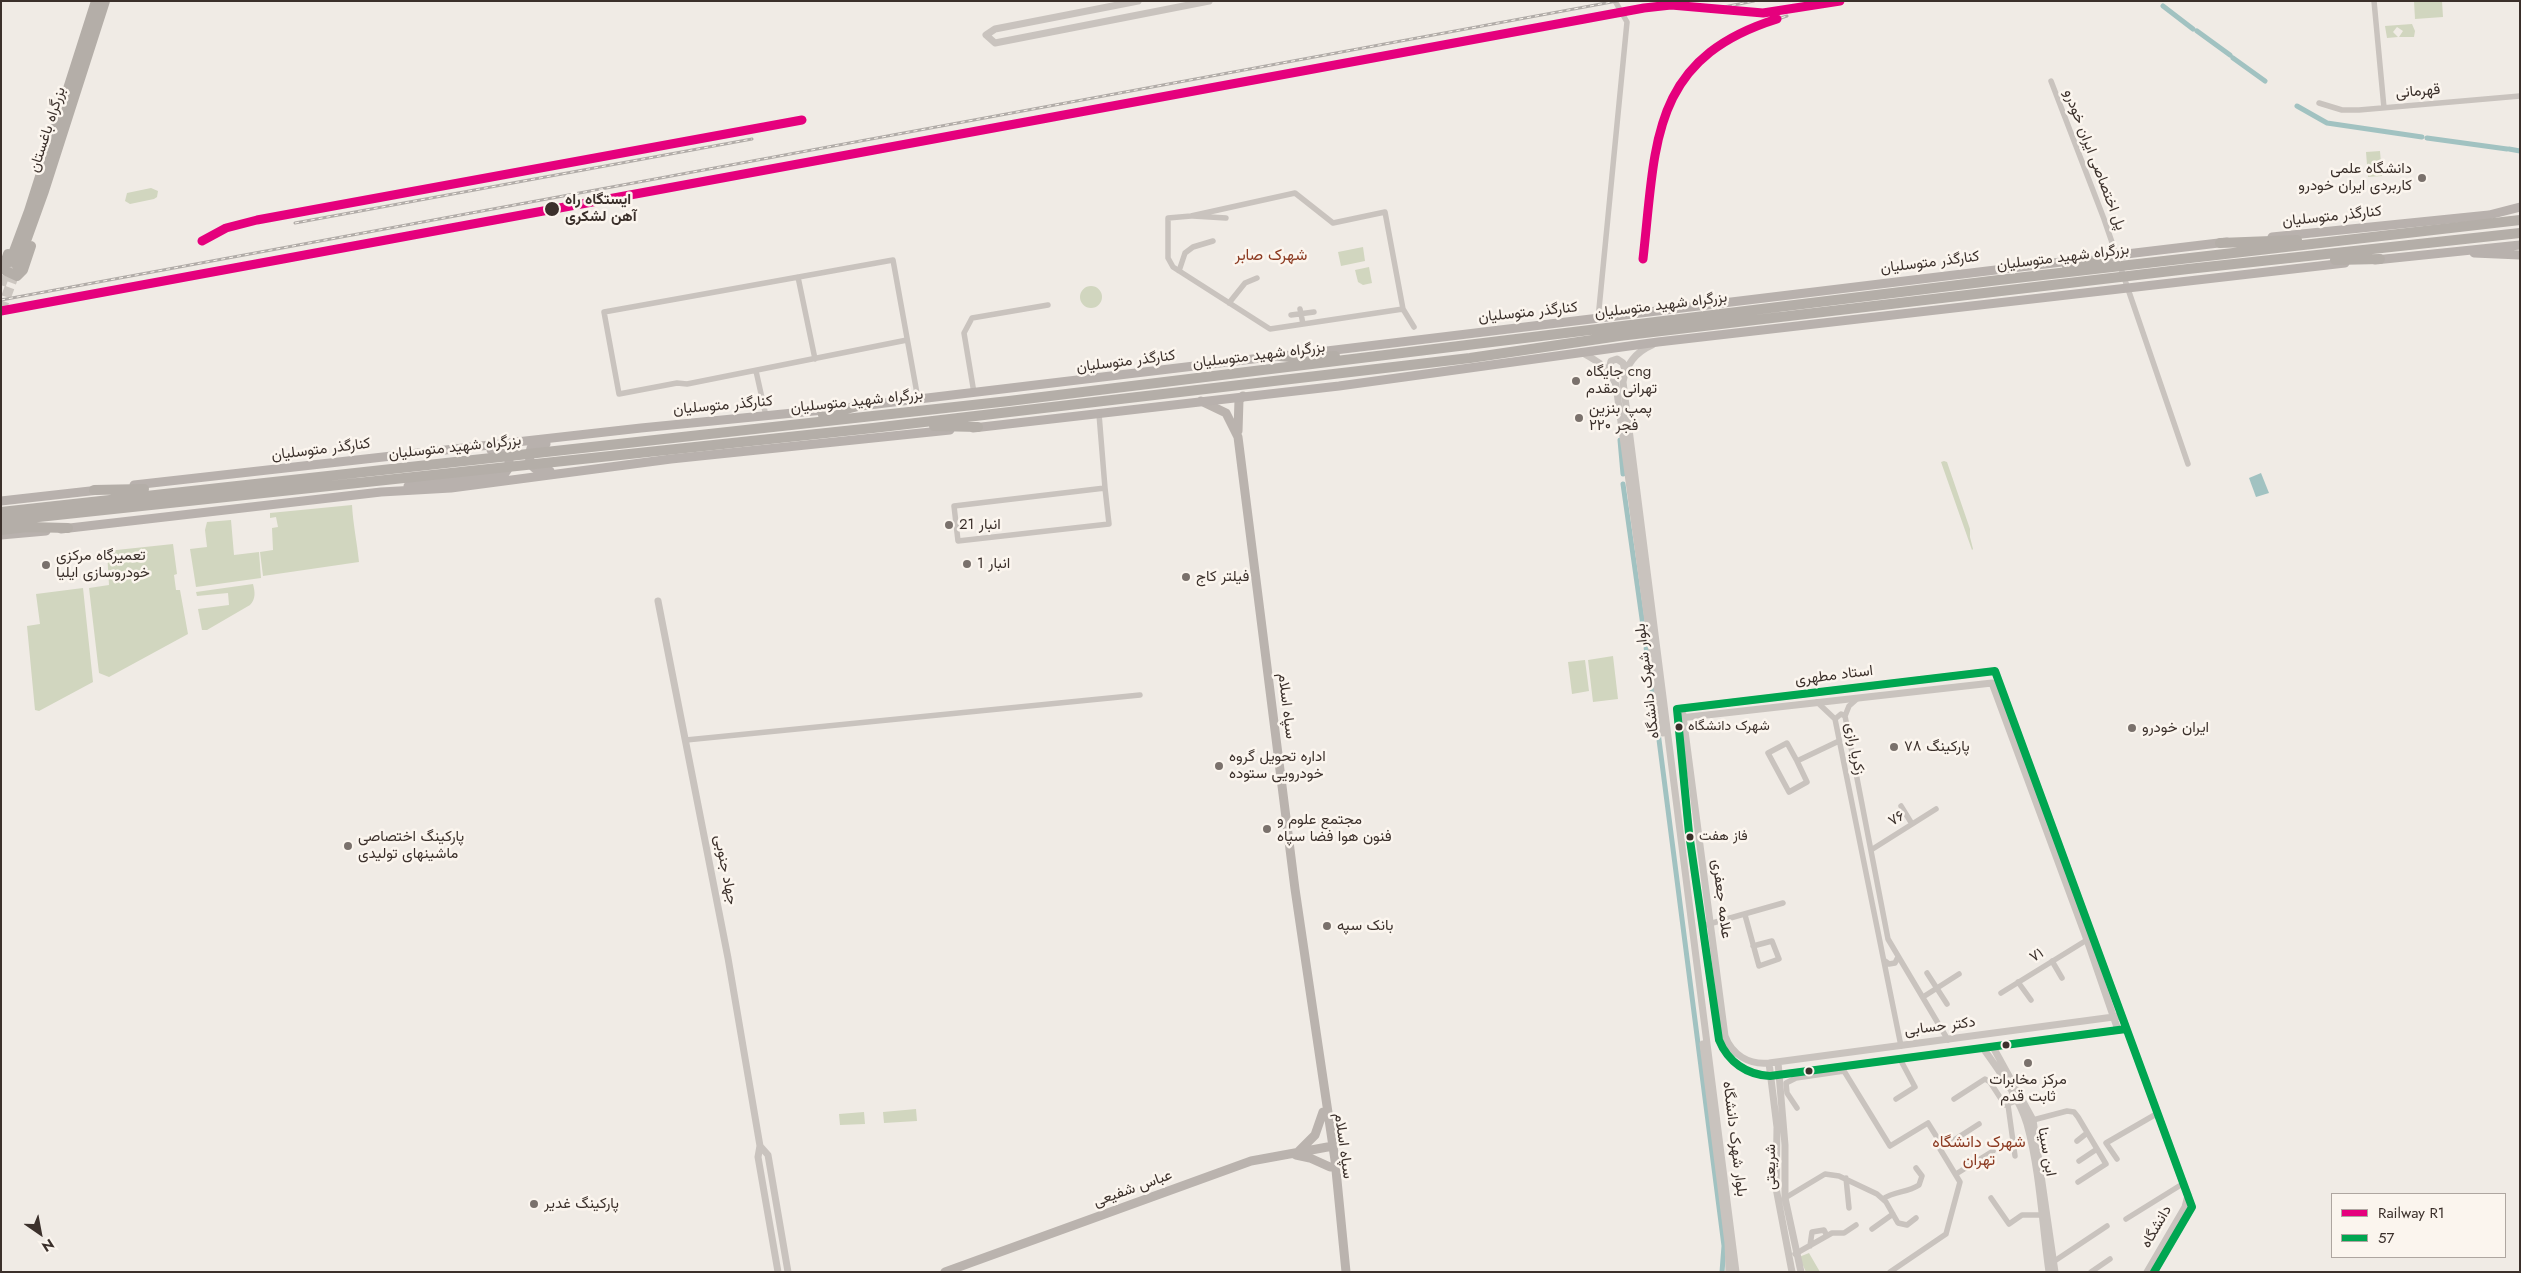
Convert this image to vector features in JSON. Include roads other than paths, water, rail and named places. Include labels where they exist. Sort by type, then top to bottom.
[{"type":"highway","name":"بزرگراه باغستان","points":[[96,1],[40,171],[13,264],[44,192],[105,1]]},
{"type":"highway","points":[[40,171],[4,267],[6,272],[11,275],[17,276],[24,270],[40,218],[44,192]]},
{"type":"highway","name":"بزرگراه شهید متوسلیان","points":[[1,512],[195,489],[412,468],[781,424],[989,403],[2000,280],[2520,220]]},
{"type":"highway","name":"بزرگراه شهید متوسلیان","points":[[1,521],[873,428],[1461,359],[1620,336],[2520,233]]},
{"type":"highway","points":[[2220,243],[2323,238],[2358,240]]},
{"type":"highway","points":[[2000,280],[2125,254]]},
{"type":"highway","points":[[2264,262],[2380,259]]},
{"type":"highway","points":[[1280,356],[1299,358],[1359,354],[1394,355]]},
{"type":"highway","points":[[781,424],[858,406]]},
{"type":"highway","points":[[873,428],[978,427]]},
{"type":"highway","points":[[94,490],[195,489]]},
{"type":"highway","points":[[1,530],[27,527],[68,528]]},
{"type":"main road","name":"کنارگذر متوسلیان","points":[[1,501],[338,462],[974,393],[2125,254],[2489,215],[2520,207]]},
{"type":"main road","points":[[719,420],[694,426],[539,445],[531,448],[529,459],[534,469],[545,472],[1099,414],[1461,370],[1658,342],[2448,251],[2520,245]]},
{"type":"main road","points":[[2448,251],[2520,255]]},
{"type":"main road","points":[[1744,332],[1867,307]]},
{"type":"main road","points":[[1238,437],[1238,400],[1243,396]]},
{"type":"main road","name":"سپاه اسلام","points":[[1201,401],[1226,413],[1238,437],[1346,1272]]},
{"type":"main road","points":[[1,536],[381,492],[414,485],[503,475],[507,472],[510,460],[504,450],[500,449],[389,461],[338,462]]},
{"type":"main road","points":[[381,492],[451,488],[665,460]]},
{"type":"main road","name":"سپاه اسلام","points":[[1324,1093],[1323,1112],[1331,1149],[1330,1167],[1338,1202]]},
{"type":"main road","points":[[1323,1112],[1315,1135],[1296,1154],[1330,1167]]},
{"type":"main road","name":"عباس شفیعی","points":[[945,1272],[1252,1161],[1331,1149]]},
{"type":"main road","name":"عباس شفیعی","points":[[957,1272],[1252,1164],[1296,1154]]},
{"type":"street","points":[[1138,1],[995,28],[986,35],[995,43],[1209,1]]},
{"type":"street","points":[[1598,319],[1627,22],[1615,1]]},
{"type":"street","points":[[2374,1],[2384,108]]},
{"type":"street","points":[[1121,4],[1124,18]]},
{"type":"street","name":"پل اختصاصی ایران خودرو","points":[[2051,81],[2104,219],[2188,464]]},
{"type":"street","name":"قهرمانی","points":[[2319,103],[2342,110],[2520,96]]},
{"type":"street","points":[[1403,309],[1270,329],[1173,266],[1168,258],[1168,218],[1191,216],[1295,193],[1332,223],[1385,212],[1403,309],[1414,327]]},
{"type":"street","points":[[1191,216],[1226,218]]},
{"type":"street","points":[[1179,271],[1185,253],[1194,247],[1213,242]]},
{"type":"street","points":[[907,340],[687,384],[677,383],[619,394],[604,312],[893,260],[918,399]]},
{"type":"street","points":[[798,277],[815,359]]},
{"type":"street","points":[[1229,303],[1245,283],[1257,278]]},
{"type":"street","points":[[974,393],[964,333],[972,318],[1048,305]]},
{"type":"street","points":[[1300,311],[1303,324]]},
{"type":"street","points":[[1291,315],[1300,311],[1314,312]]},
{"type":"street","points":[[1624,371],[1636,355],[1658,342]]},
{"type":"street","points":[[1580,352],[1609,370],[1611,361],[1617,359],[1623,363],[1624,371]]},
{"type":"street","name":"بلوار شهرک دانشگاه","points":[[1609,370],[1616,385],[1632,477],[1736,1272]]},
{"type":"street","points":[[756,371],[766,416]]},
{"type":"street","name":"بلوار شهرک دانشگاه","points":[[1624,371],[1623,382],[1632,477],[1724,1206],[1729,1272]]},
{"type":"street","points":[[1099,414],[1109,524],[958,541],[954,506],[1105,488]]},
{"type":"street","name":"جهاد جنوبی","points":[[658,601],[728,958],[760,1146],[758,1157],[778,1272]]},
{"type":"street","name":"استاد مطهری","points":[[1680,708],[1994,670],[2035,789]]},
{"type":"street","name":"استاد مطهری","points":[[1680,718],[1989,682],[1993,685],[2035,789]]},
{"type":"street","points":[[686,740],[1140,695]]},
{"type":"street","points":[[1845,716],[1849,706],[1859,697]]},
{"type":"street","points":[[1817,702],[1835,719]]},
{"type":"street","name":"علامه جعفری","points":[[1680,708],[1702,926],[1719,1040],[1723,1050],[1749,1073],[1770,1076]]},
{"type":"street","name":"زکریا رازی","points":[[1901,1046],[1835,719],[1841,714],[1845,716],[1888,939],[1948,1040]]},
{"type":"street","name":"علامه جعفری","points":[[1680,718],[1711,925],[1725,1036],[1728,1044],[1748,1062],[1769,1063]]},
{"type":"street","points":[[1797,761],[1839,741]]},
{"type":"street","points":[[1787,743],[1797,761],[1807,782],[1789,792],[1768,753],[1787,743]]},
{"type":"street","points":[[1843,756],[1852,754]]},
{"type":"street","points":[[2035,789],[2117,1017],[2118,1030]]},
{"type":"street","points":[[1901,806],[1912,824]]},
{"type":"street","name":"۷۶","points":[[1871,850],[1936,809]]},
{"type":"street","points":[[1861,841],[1869,839]]},
{"type":"street","points":[[1702,926],[1783,903]]},
{"type":"street","points":[[1745,915],[1753,946],[1759,966],[1779,959],[1772,941],[1753,946]]},
{"type":"street","name":"۷۱","points":[[2001,993],[2089,938]]},
{"type":"street","points":[[1885,961],[1889,964],[1895,963],[1898,957]]},
{"type":"street","points":[[2052,961],[2062,978]]},
{"type":"street","points":[[1927,973],[1947,1004]]},
{"type":"street","points":[[1923,997],[1959,974]]},
{"type":"street","points":[[2018,982],[2031,1000]]},
{"type":"street","points":[[2117,1017],[2126,1029],[2188,1194]]},
{"type":"street","name":"دکتر حسابی","points":[[1769,1063],[2117,1017]]},
{"type":"street","name":"دکتر حسابی","points":[[1770,1076],[2126,1029]]},
{"type":"street","name":"ابن سینا","points":[[1993,1047],[2033,1120],[2055,1272]]},
{"type":"street","name":"ابن سینا","points":[[1983,1048],[2016,1101],[2027,1123],[2049,1272]]},
{"type":"street","points":[[1896,1100],[1915,1087],[1900,1059]]},
{"type":"street","name":"شریعتی","points":[[1778,1062],[1785,1145],[1784,1198],[1800,1272]]},
{"type":"street","name":"شریعتی","points":[[1769,1063],[1777,1127],[1776,1188],[1792,1272]]},
{"type":"street","points":[[1797,1108],[1787,1093],[1786,1083],[1796,1078],[1844,1071],[1890,1146],[1928,1123],[1943,1147]]},
{"type":"street","points":[[1954,1099],[1984,1079],[1990,1082],[2005,1105],[2008,1105]]},
{"type":"street","points":[[2008,1105],[2016,1101]]},
{"type":"street","points":[[2008,1105],[2014,1156]]},
{"type":"street","points":[[2033,1120],[2067,1111],[2074,1112],[2106,1164],[2078,1182]]},
{"type":"street","points":[[2117,1159],[2106,1143],[2158,1113]]},
{"type":"street","points":[[1890,1272],[1946,1234],[1960,1182],[1940,1149],[1979,1124]]},
{"type":"street","points":[[2077,1140],[2087,1133]]},
{"type":"street","name":"جهاد جنوبی","points":[[760,1146],[768,1155],[788,1272]]},
{"type":"street","points":[[2078,1161],[2097,1149]]},
{"type":"street","points":[[1956,1174],[1993,1151]]},
{"type":"street","points":[[1882,1199],[1888,1195],[1908,1191],[1919,1185],[1922,1176],[1916,1168]]},
{"type":"street","points":[[1784,1198],[1825,1174],[1846,1178],[1866,1187],[1882,1199],[1898,1223],[1907,1225],[1916,1218]]},
{"type":"street","points":[[1846,1178],[1849,1208]]},
{"type":"street","points":[[2126,1218],[2184,1183]]},
{"type":"street","name":"دانشگاه","points":[[2154,1272],[2192,1207],[2188,1194]]},
{"type":"street","name":"دانشگاه","points":[[2147,1272],[2185,1207],[2188,1194]]},
{"type":"street","points":[[1992,1198],[2009,1224],[2022,1215],[2042,1215]]},
{"type":"street","points":[[1872,1229],[1893,1214]]},
{"type":"street","points":[[1796,1254],[1832,1233],[1844,1233],[1856,1225]]},
{"type":"street","points":[[2054,1262],[2107,1226]]},
{"type":"street","points":[[1810,1246],[1812,1232],[1824,1230],[1827,1236]]},
{"type":"street","points":[[2091,1272],[2110,1258]]},
{"type":"water","points":[[2261,473],[2269,493],[2256,497],[2249,478]]},
{"type":"waterway","points":[[2163,6],[2193,29]]},
{"type":"waterway","points":[[2197,31],[2230,55]]},
{"type":"waterway","points":[[2233,58],[2265,81]]},
{"type":"waterway","points":[[2297,106],[2327,123],[2422,137]]},
{"type":"waterway","points":[[2427,138],[2507,149]]},
{"type":"waterway","points":[[2509,149],[2520,151]]},
{"type":"waterway","points":[[1620,440],[1623,474]]},
{"type":"waterway","points":[[1623,484],[1657,725]]},
{"type":"waterway","points":[[1658,732],[1724,1246],[1722,1272]]},
{"type":"tunnel","points":[[1,285],[9,263]]},
{"type":"tunnel","points":[[1,311],[17,267]]},
{"type":"railway","points":[[1,300],[1617,1]]},
{"type":"railway","points":[[1724,7],[1754,1]]},
{"type":"railway","points":[[1,311],[1644,8],[1671,5],[1763,13],[1840,1]]},
{"type":"railway","points":[[1643,259],[1660,133],[1667,109],[1678,88],[1690,70],[1723,43],[1742,33],[1787,16]]},
{"type":"railway","points":[[202,241],[226,228],[257,220],[802,120]]},
{"type":"railway","points":[[295,223],[752,139]]},
{"type":"rail line","name":"R1","points":[[1,311],[1644,8],[1671,5],[1763,13],[1840,1]]},
{"type":"rail line","name":"R1","points":[[1643,259],[1651,179],[1657,144],[1667,111],[1682,82],[1704,57],[1735,36],[1777,19]]},
{"type":"rail line","name":"R1","points":[[202,241],[226,228],[257,220],[802,120]]},
{"type":"place","name":"دانشگاه علمی کاربردی ایران خودرو","points":[[2422,178]]},
{"type":"place","name":"ایستگاه راه آهن لشکری","points":[[552,209]]},
{"type":"place","name":"جایگاه cng تهرانی مقدم","points":[[1576,381]]},
{"type":"place","name":"پمپ بنزین ۲۲۰ فجر","points":[[1579,418]]},
{"type":"place","name":"انبار 21","points":[[949,525]]},
{"type":"place","name":"انبار 1","points":[[967,564]]},
{"type":"place","name":"تعمیرگاه مرکزی خودروسازی ایلیا","points":[[46,565]]},
{"type":"place","name":"فیلتر کاج","points":[[1186,577]]},
{"type":"place","name":"شهرک دانشگاه","points":[[1679,727]]},
{"type":"place","name":"ایران خودرو","points":[[2132,728]]},
{"type":"place","name":"پارکینگ ۷۸","points":[[1894,747]]},
{"type":"place","name":"اداره تحویل گروه خودرویی ستوده","points":[[1219,766]]},
{"type":"place","name":"مجتمع علوم و فنون هوا فضا سپاه","points":[[1267,829]]},
{"type":"place","name":"فاز هفت","points":[[1690,837]]},
{"type":"place","name":"پارکینگ اختصاصی ماشینهای تولیدی","points":[[348,846]]},
{"type":"place","name":"بانک سپه","points":[[1327,926]]},
{"type":"place","name":"مرکز مخابرات ثابت قدم","points":[[2028,1063]]},
{"type":"place","name":"پارکینگ غدیر","points":[[534,1204]]},
{"type":"district","name":"شهرک صابر","points":[[1271,256]]},
{"type":"district","name":"شهرک دانشگاه تهران","points":[[1979,1152]]}]
